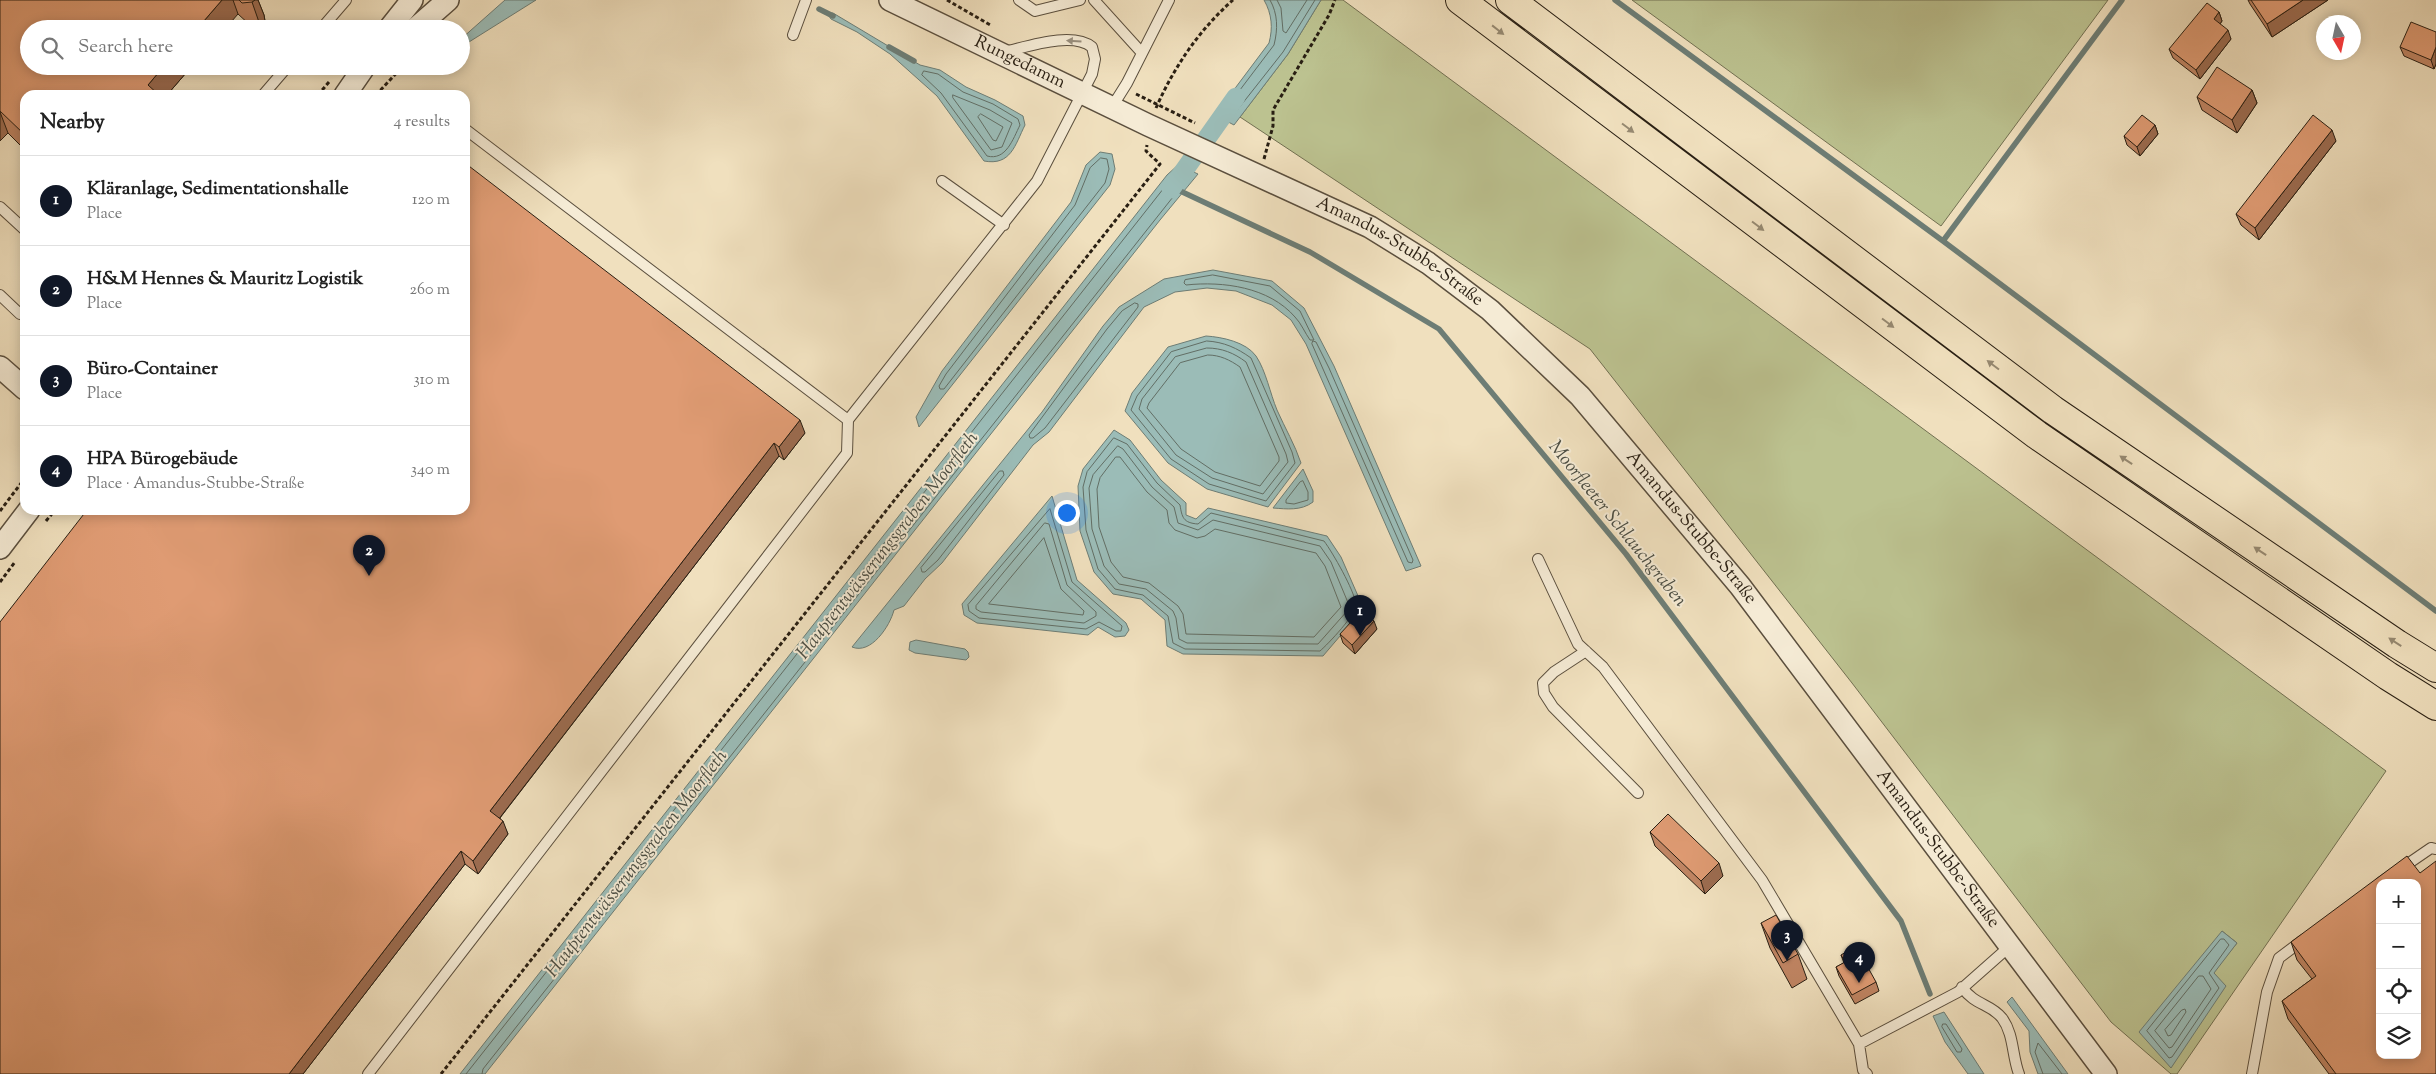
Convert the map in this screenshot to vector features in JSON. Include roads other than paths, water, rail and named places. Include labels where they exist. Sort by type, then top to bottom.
[{"type":"highway","points":[[1460,0],[2037,436],[2388,676],[2436,706]]},
{"type":"highway","points":[[1510,0],[2054,410],[2397,644],[2436,668]]},
{"type":"street","points":[[396,20],[412,0]]},
{"type":"street","points":[[425,20],[448,0]]},
{"type":"street","name":"Rungedamm","points":[[890,0],[1001,52],[1148,125]]},
{"type":"street","name":"Amandus-Stubbe-Straße","points":[[1148,125],[1370,227],[1428,264],[1490,310],[1580,396],[1740,586],[2106,1074]]},
{"type":"street","points":[[0,367],[20,385]]},
{"type":"street","points":[[0,548],[25,515]]},
{"type":"lane","points":[[329,20],[346,0]]},
{"type":"lane","points":[[793,35],[806,0]]},
{"type":"lane","points":[[1019,0],[1036,11],[1080,0]]},
{"type":"lane","points":[[1094,0],[1142,52]]},
{"type":"lane","points":[[1112,107],[1124,88],[1169,0]]},
{"type":"lane","points":[[368,1074],[846,454],[848,420],[1037,181],[1081,92],[1092,74],[1095,64],[1094,50],[1086,43],[1062,40],[1001,52]]},
{"type":"lane","points":[[267,90],[280,75]]},
{"type":"lane","points":[[470,133],[848,420]]},
{"type":"lane","points":[[942,181],[1004,225]]},
{"type":"lane","points":[[0,207],[20,225]]},
{"type":"lane","points":[[0,295],[20,314]]},
{"type":"lane","points":[[1538,559],[1578,644],[1603,667],[1762,880],[1859,1044],[1863,1070],[1866,1074]]},
{"type":"lane","points":[[1586,651],[1554,672],[1543,683],[1544,693],[1553,707],[1638,792]]},
{"type":"lane","points":[[2386,879],[2431,848],[2436,849]]},
{"type":"lane","points":[[2252,1074],[2267,992],[2279,958],[2309,936]]},
{"type":"lane","points":[[1859,1044],[1952,994],[2010,946]]},
{"type":"lane","points":[[1962,987],[1970,998],[1992,1008],[2002,1017],[2008,1028],[2019,1074]]},
{"type":"water","points":[[505,0],[536,0],[470,41],[470,31]]},
{"type":"water","points":[[1264,0],[1321,0],[1288,54],[1234,125],[1215,115],[1269,43],[1271,21]]},
{"type":"water","points":[[827,13],[833,13],[920,65],[940,70],[966,87],[995,100],[1023,116],[1025,125],[1011,152],[1000,160],[993,162],[984,161],[937,96],[890,54],[857,32],[831,19]]},
{"type":"water","points":[[1100,152],[1112,154],[1115,169],[1110,185],[919,427],[916,417],[942,371],[1071,202],[1086,165]]},
{"type":"water","points":[[1178,165],[1198,174],[485,1074],[460,1074],[1167,175]]},
{"type":"water","points":[[1213,270],[1272,281],[1304,308],[1334,366],[1421,566],[1406,571],[1306,344],[1291,320],[1272,305],[1236,291],[1207,288],[1175,292],[1144,307],[1049,432],[1033,445],[942,563],[925,579],[904,606],[894,610],[892,617],[879,638],[866,647],[852,647],[1042,412],[1103,326],[1119,307],[1164,279]]},
{"type":"water","points":[[1206,336],[1226,339],[1240,344],[1252,351],[1256,356],[1265,375],[1277,410],[1299,456],[1301,463],[1268,507],[1207,489],[1168,463],[1125,411],[1132,393],[1168,347]]},
{"type":"water","points":[[1114,430],[1130,440],[1161,480],[1186,503],[1186,515],[1196,519],[1208,508],[1327,536],[1341,557],[1362,605],[1358,615],[1323,656],[1183,654],[1167,646],[1165,620],[1141,599],[1113,594],[1094,572],[1080,531],[1078,486],[1083,469]]},
{"type":"water","points":[[1303,469],[1313,491],[1313,502],[1299,508],[1273,508]]},
{"type":"water","points":[[1052,496],[1077,580],[1126,623],[1129,630],[1125,636],[1115,637],[1098,627],[1088,635],[977,623],[964,615],[962,604]]},
{"type":"water","points":[[916,640],[965,649],[969,657],[966,660],[915,653],[909,650],[910,642]]},
{"type":"water","points":[[2222,931],[2237,943],[2214,973],[2226,986],[2171,1068],[2139,1032]]},
{"type":"water","points":[[2012,997],[2068,1074],[2038,1074],[2030,1052],[2029,1031],[2007,1002]]},
{"type":"water","points":[[1944,1012],[1984,1074],[1968,1074],[1945,1042],[1933,1016]]},
{"type":"waterway","points":[[1615,0],[1943,241],[2436,611]]},
{"type":"waterway","points":[[1943,241],[2122,0]]},
{"type":"waterway","points":[[819,9],[833,16]]},
{"type":"waterway","points":[[889,47],[914,61]]},
{"type":"waterway","name":"Hauptentwässerungsgraben Moorfleth","points":[[1171,189],[1236,97]]},
{"type":"waterway","name":"Moorfleeter Schlauchgraben","points":[[1176,189],[1310,252],[1439,329],[1626,554],[1901,921],[1930,994]]},
{"type":"place","name":"H&M Hennes & Mauritz Logistik","points":[[369,576]]},
{"type":"place","name":"Kläranlage, Sedimentationshalle","points":[[1360,636]]},
{"type":"place","name":"Büro-Container","points":[[1787,961]]},
{"type":"place","name":"HPA Bürogebäude","points":[[1859,983]]}]
